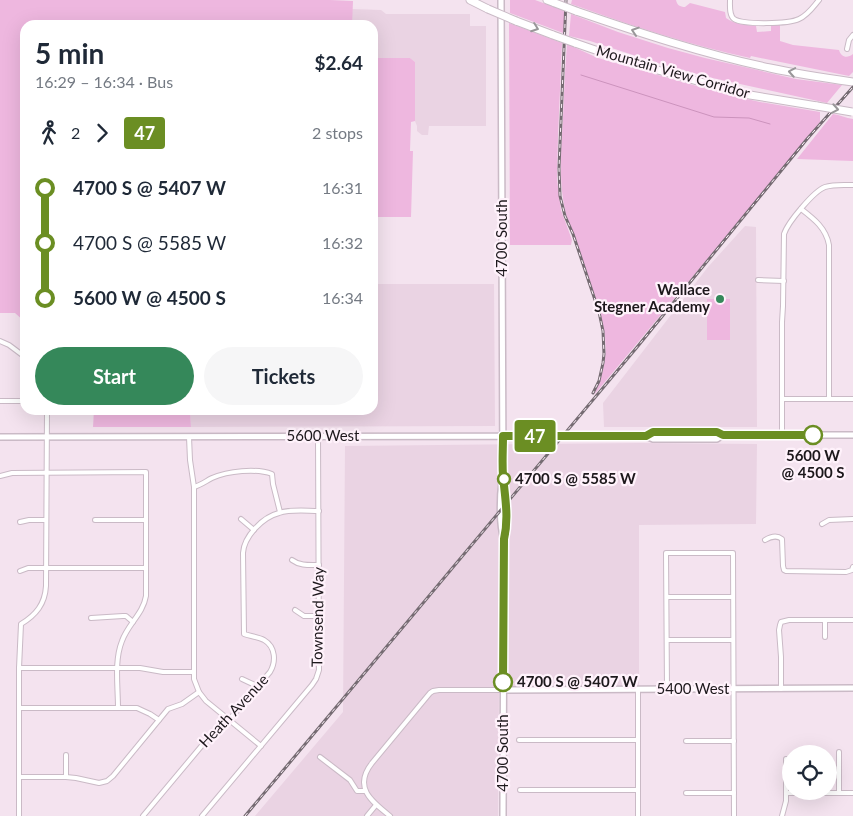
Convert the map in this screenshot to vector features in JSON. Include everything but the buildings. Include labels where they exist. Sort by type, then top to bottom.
[{"type":"highway","name":"Mountain View Corridor","points":[[470,0],[516,21],[636,64],[750,95],[853,112]]},
{"type":"highway","name":"Mountain View Corridor","points":[[547,0],[639,32],[702,51],[770,68],[853,82]]},
{"type":"main road","name":"4700 South","points":[[501,0],[503,436],[501,531],[504,539],[503,816]]},
{"type":"main road","name":"5600 West","points":[[0,437],[646,436],[653,432],[717,432],[723,435],[853,435]]},
{"type":"main road","name":"5400 West","points":[[503,690],[853,688]]},
{"type":"street","points":[[730,0],[731,15],[736,20],[750,23],[791,22],[804,16],[819,0]]},
{"type":"street","points":[[847,49],[853,34]]},
{"type":"street","points":[[782,435],[784,234],[788,225],[813,194],[822,188],[832,185],[853,185]]},
{"type":"street","points":[[801,209],[819,224],[825,232],[828,245],[829,399]]},
{"type":"street","points":[[758,280],[784,280]]},
{"type":"street","points":[[0,341],[20,353]]},
{"type":"street","points":[[782,399],[853,399]]},
{"type":"street","points":[[0,401],[20,401]]},
{"type":"street","points":[[19,816],[19,668],[21,624],[36,612],[43,603],[46,594],[47,415]]},
{"type":"street","name":"Townsend Way","points":[[202,816],[316,679],[319,664],[318,436]]},
{"type":"street","points":[[189,437],[194,487],[193,672],[196,687],[206,701],[261,746]]},
{"type":"street","points":[[0,476],[12,472],[146,472],[146,596],[142,609],[122,640],[118,668],[118,708]]},
{"type":"street","points":[[194,487],[223,474],[266,472],[272,474],[280,512],[319,511]]},
{"type":"street","name":"Heath Avenue","points":[[143,816],[210,736],[229,720],[270,672],[274,659],[271,646],[262,639],[244,634],[243,548],[245,541],[254,530],[267,519],[280,512]]},
{"type":"street","points":[[241,519],[254,530]]},
{"type":"street","points":[[20,522],[46,520]]},
{"type":"street","points":[[95,520],[146,520]]},
{"type":"street","points":[[822,524],[831,520],[853,520]]},
{"type":"street","points":[[765,540],[774,537],[782,539],[782,566],[786,571],[846,572],[852,568]]},
{"type":"street","points":[[667,689],[666,553],[733,553],[734,816]]},
{"type":"street","points":[[292,560],[298,564],[319,565]]},
{"type":"street","points":[[20,571],[28,568],[146,568]]},
{"type":"street","points":[[667,597],[733,597]]},
{"type":"street","points":[[295,610],[304,616],[319,616]]},
{"type":"street","points":[[91,618],[126,616],[133,622]]},
{"type":"street","points":[[781,689],[780,623],[787,620],[853,620]]},
{"type":"street","points":[[825,620],[825,637]]},
{"type":"street","points":[[667,640],[733,640]]},
{"type":"street","points":[[19,668],[145,668],[168,673],[193,672]]},
{"type":"street","points":[[242,678],[258,686]]},
{"type":"street","points":[[638,689],[638,816]]},
{"type":"street","points":[[390,816],[370,799],[365,791],[364,780],[368,768],[424,700],[433,691],[438,690],[503,690]]},
{"type":"street","points":[[19,777],[66,777],[99,783],[106,781],[168,709],[182,704],[199,692]]},
{"type":"street","points":[[20,708],[138,708],[159,720]]},
{"type":"street","points":[[519,740],[638,740]]},
{"type":"street","points":[[686,741],[734,741]]},
{"type":"street","points":[[839,752],[839,793],[853,793]]},
{"type":"street","points":[[66,755],[66,777]]},
{"type":"street","points":[[320,757],[350,780],[357,791],[365,791]]},
{"type":"street","points":[[520,790],[638,790]]},
{"type":"street","points":[[686,793],[734,793]]},
{"type":"street","points":[[782,816],[785,800]]},
{"type":"street","points":[[367,816],[376,805]]},
{"type":"shaded area","points":[[0,0],[353,1],[352,20],[20,20],[20,318],[15,313],[0,313]]},
{"type":"shaded area","points":[[510,0],[535,0],[565,11],[563,33],[510,13]]},
{"type":"shaded area","points":[[572,0],[676,0],[682,7],[690,3],[725,12],[726,18],[729,20],[740,24],[756,26],[757,32],[771,31],[771,25],[780,25],[780,41],[793,45],[839,50],[844,56],[853,54],[853,72],[849,76],[751,56],[750,58],[705,47],[637,27],[571,4]]},
{"type":"shaded area","points":[[352,9],[381,10],[386,14],[470,14],[470,26],[486,26],[486,126],[429,126],[428,135],[422,135],[417,131],[415,121],[415,62],[410,58],[378,58],[378,20],[352,20]]},
{"type":"shaded area","points":[[571,14],[618,32],[705,58],[796,79],[842,85],[827,103],[708,77],[569,36]]},
{"type":"shaded area","points":[[509,23],[562,43],[557,179],[561,210],[572,240],[571,245],[510,245]]},
{"type":"shaded area","points":[[567,44],[598,58],[725,94],[820,112],[820,124],[594,395],[602,374],[606,343],[599,310],[567,218],[561,181]]},
{"type":"shaded area","points":[[378,58],[410,58],[415,62],[415,121],[411,122],[410,151],[413,151],[411,217],[378,217]]},
{"type":"shaded area","points":[[833,114],[853,119],[853,161],[797,159]]},
{"type":"shaded area","name":"Wallace Stegner Academy","points":[[745,226],[756,227],[757,427],[604,427],[603,403],[708,267]]},
{"type":"shaded area","points":[[378,284],[494,284],[495,426],[191,427],[190,415],[378,415]]},
{"type":"shaded area","points":[[707,299],[730,299],[730,340],[707,340]]},
{"type":"shaded area","points":[[94,415],[190,415],[191,427],[93,427]]},
{"type":"shaded area","points":[[639,443],[757,444],[756,524],[639,525],[639,686],[499,687],[498,816],[255,816],[343,712],[345,446]]},
{"type":"waterway","points":[[581,75],[714,117],[749,118],[770,124]]},
{"type":"railway","points":[[566,0],[559,168],[560,196],[565,216],[573,234],[599,312],[603,331],[603,363],[599,381],[593,393]]},
{"type":"railway","points":[[245,816],[638,346],[807,139],[853,87]]},
{"type":"bus line","name":"47","points":[[503,682],[504,539],[506,529],[503,436],[646,436],[653,432],[717,432],[723,435],[813,435]]},
{"type":"place","name":"Wallace Stegner Academy","points":[[720,299]]},
{"type":"place","name":"5600 W @ 4500 S","points":[[813,435]]},
{"type":"place","name":"4700 S @ 5585 W","points":[[504,479]]},
{"type":"place","name":"4700 S @ 5407 W","points":[[503,682]]}]
